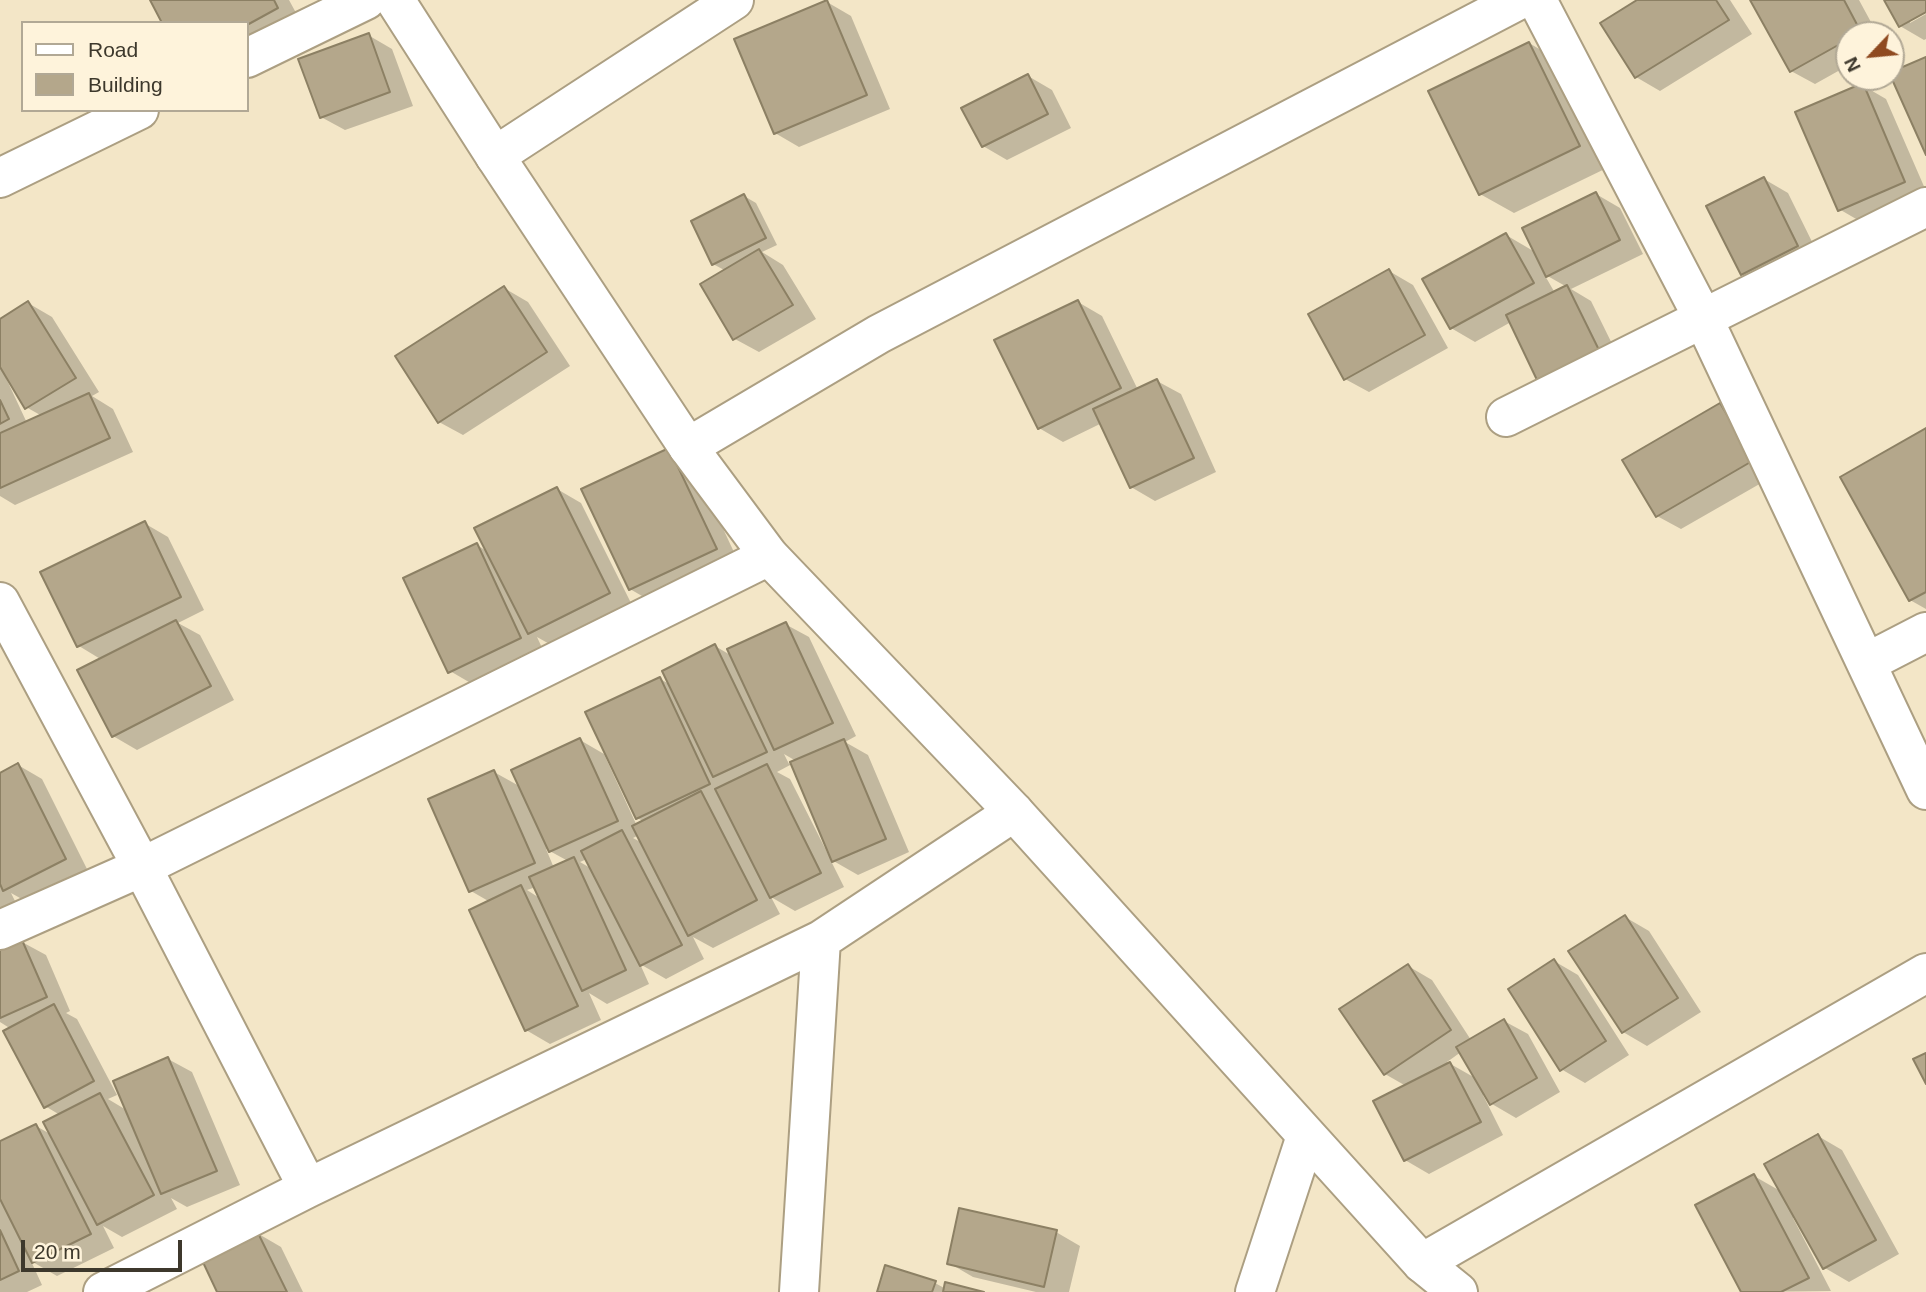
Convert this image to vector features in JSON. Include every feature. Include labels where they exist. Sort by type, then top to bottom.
[{"type":"street","points":[[248,58],[366,0]]},
{"type":"street","points":[[395,0],[688,447],[769,556],[1014,812],[1422,1263],[1458,1292]]},
{"type":"street","points":[[495,156],[734,0]]},
{"type":"street","points":[[688,447],[880,334],[1519,0]]},
{"type":"street","points":[[1537,0],[1703,318],[1926,790]]},
{"type":"street","points":[[0,178],[135,112]]},
{"type":"street","points":[[1506,417],[1926,207]]},
{"type":"street","points":[[0,930],[142,867],[769,556]]},
{"type":"street","points":[[0,602],[142,867],[308,1188]]},
{"type":"street","points":[[1866,663],[1926,632]]},
{"type":"street","points":[[103,1292],[308,1188],[821,940],[1014,812]]},
{"type":"street","points":[[799,1292],[821,940]]},
{"type":"street","points":[[1422,1263],[1926,973]]},
{"type":"street","points":[[1255,1292],[1306,1136]]},
{"type":"building","points":[[150,0],[274,0],[278,8],[248,24],[248,21],[161,21]]},
{"type":"building","points":[[827,0],[867,95],[774,134],[734,39]]},
{"type":"building","points":[[1637,0],[1716,0],[1729,20],[1635,78],[1600,23]]},
{"type":"building","points":[[1750,0],[1844,0],[1855,21],[1835,21],[1835,47],[1790,72]]},
{"type":"building","points":[[1884,0],[1926,0],[1926,12],[1905,24],[1905,21],[1896,21]]},
{"type":"building","points":[[369,33],[390,92],[320,118],[298,59]]},
{"type":"building","points":[[1529,42],[1580,146],[1479,195],[1428,91]]},
{"type":"building","points":[[1926,57],[1926,155],[1897,91],[1905,91],[1905,66]]},
{"type":"building","points":[[1028,74],[1048,114],[982,147],[961,108]]},
{"type":"building","points":[[1844,91],[1866,91],[1905,182],[1838,211],[1795,112]]},
{"type":"building","points":[[1764,177],[1798,246],[1741,275],[1706,206]]},
{"type":"building","points":[[1596,192],[1620,240],[1546,277],[1522,228]]},
{"type":"building","points":[[744,194],[766,238],[712,265],[691,221]]},
{"type":"building","points":[[1506,233],[1534,283],[1450,329],[1422,279]]},
{"type":"building","points":[[759,249],[793,305],[733,340],[700,284]]},
{"type":"building","points":[[1389,269],[1425,335],[1344,380],[1308,314]]},
{"type":"building","points":[[1567,285],[1599,350],[1537,380],[1506,315]]},
{"type":"building","points":[[504,286],[547,352],[438,423],[395,356]]},
{"type":"building","points":[[1078,300],[1121,388],[1038,429],[994,340]]},
{"type":"building","points":[[28,301],[76,378],[25,409],[0,367],[0,319]]},
{"type":"building","points":[[1157,379],[1194,458],[1130,488],[1093,409]]},
{"type":"building","points":[[89,393],[110,438],[0,488],[0,433]]},
{"type":"building","points":[[0,400],[9,419],[0,424]]},
{"type":"building","points":[[1720,403],[1754,460],[1656,517],[1622,460]]},
{"type":"building","points":[[1926,428],[1926,592],[1909,601],[1840,477]]},
{"type":"building","points":[[669,448],[717,549],[629,590],[581,489]]},
{"type":"building","points":[[557,487],[610,593],[528,634],[474,528]]},
{"type":"building","points":[[145,521],[181,597],[77,647],[40,572]]},
{"type":"building","points":[[477,543],[521,638],[448,673],[403,578]]},
{"type":"building","points":[[176,620],[211,686],[112,737],[77,670]]},
{"type":"building","points":[[786,622],[833,723],[774,750],[727,649]]},
{"type":"building","points":[[715,644],[767,752],[713,777],[662,671]]},
{"type":"building","points":[[660,677],[710,784],[636,819],[585,712]]},
{"type":"building","points":[[580,738],[618,821],[549,852],[511,770]]},
{"type":"building","points":[[844,739],[886,839],[832,862],[790,762]]},
{"type":"building","points":[[18,763],[66,859],[3,891],[0,884],[0,773]]},
{"type":"building","points":[[767,764],[821,873],[770,898],[715,789]]},
{"type":"building","points":[[494,770],[535,863],[469,892],[428,799]]},
{"type":"building","points":[[701,791],[757,900],[688,936],[632,826]]},
{"type":"building","points":[[622,830],[682,945],[640,966],[581,851]]},
{"type":"building","points":[[574,857],[626,970],[582,991],[529,877]]},
{"type":"building","points":[[521,885],[578,1006],[525,1031],[469,910]]},
{"type":"building","points":[[1625,915],[1678,998],[1622,1033],[1568,951]]},
{"type":"building","points":[[22,940],[47,997],[0,1018],[0,949]]},
{"type":"building","points":[[1554,959],[1606,1041],[1560,1071],[1508,989]]},
{"type":"building","points":[[1408,964],[1451,1030],[1384,1075],[1339,1009]]},
{"type":"building","points":[[54,1004],[94,1081],[44,1108],[3,1031]]},
{"type":"building","points":[[1504,1019],[1537,1078],[1490,1105],[1456,1047]]},
{"type":"building","points":[[1926,1053],[1926,1084],[1913,1059]]},
{"type":"building","points":[[168,1057],[217,1171],[161,1194],[113,1081]]},
{"type":"building","points":[[1450,1062],[1481,1122],[1404,1161],[1373,1101]]},
{"type":"building","points":[[100,1093],[154,1195],[97,1225],[43,1122]]},
{"type":"building","points":[[36,1124],[91,1234],[32,1263],[0,1199],[0,1141]]},
{"type":"building","points":[[1818,1134],[1876,1240],[1823,1269],[1764,1164]]},
{"type":"building","points":[[1754,1174],[1809,1278],[1781,1292],[1741,1292],[1695,1205]]},
{"type":"building","points":[[959,1208],[1057,1230],[1044,1287],[947,1264]]},
{"type":"building","points":[[0,1230],[19,1271],[0,1280]]},
{"type":"building","points":[[257,1231],[287,1292],[217,1292],[201,1258]]},
{"type":"building","points":[[885,1265],[936,1281],[932,1292],[877,1292]]},
{"type":"building","points":[[945,1282],[984,1292],[943,1292]]}]
